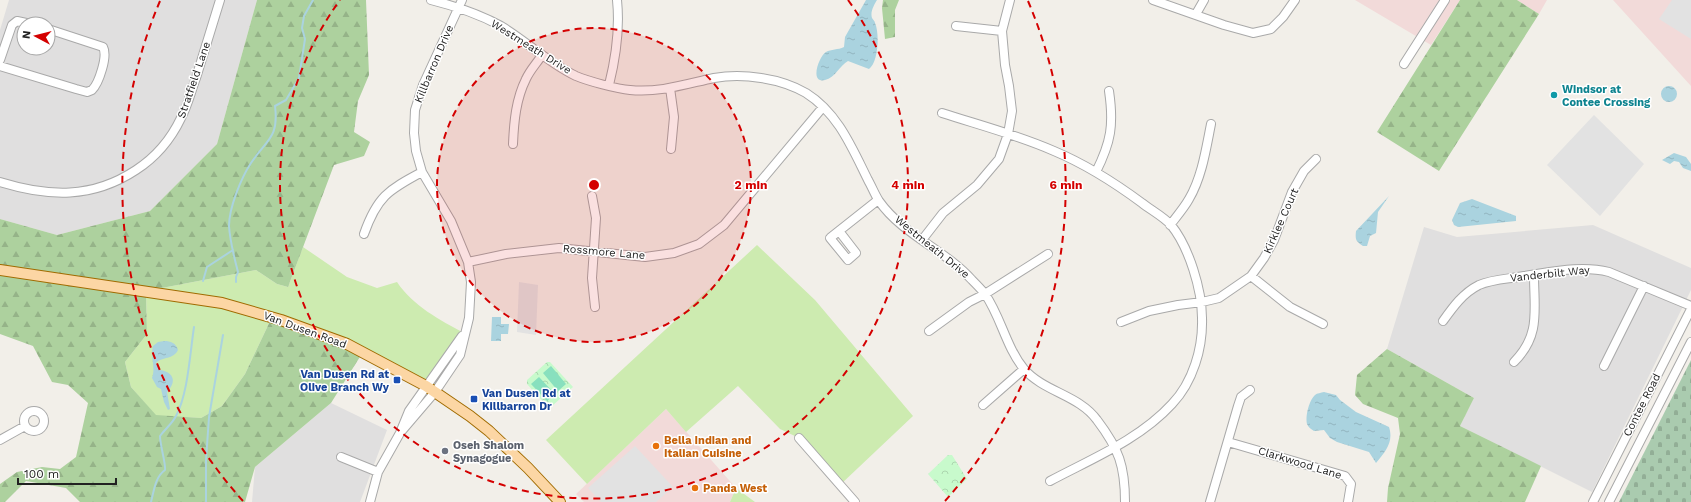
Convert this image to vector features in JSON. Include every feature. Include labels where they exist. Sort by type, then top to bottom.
[{"type":"main road","name":"Van Dusen Road","points":[[0,270],[222,302],[282,320],[347,344],[426,386],[489,431],[528,468],[560,502]]},
{"type":"street","name":"Stratfield Lane","points":[[0,182],[32,190],[76,192],[98,188],[118,181],[149,160],[168,140],[182,117],[220,0]]},
{"type":"street","name":"Westmeath Drive","points":[[431,0],[460,3],[527,42],[542,55],[576,76],[609,85],[630,90],[670,88],[717,78],[755,78],[789,85],[808,94],[836,119],[848,139],[878,200],[898,224],[947,258],[970,277],[985,294],[1014,353],[1024,369],[1038,381],[1054,391],[1076,401],[1096,417],[1115,446],[1125,476],[1125,502]]},
{"type":"street","points":[[609,85],[616,55],[618,32],[617,0]]},
{"type":"street","points":[[922,240],[943,213],[977,185],[999,159],[1008,134],[1012,111],[1009,86],[1004,65],[1002,31],[1010,0]]},
{"type":"street","points":[[1153,0],[1245,32],[1263,32],[1271,29],[1283,17],[1295,0]]},
{"type":"street","points":[[1196,14],[1204,0]]},
{"type":"street","points":[[1404,64],[1445,0]]},
{"type":"street","name":"Killbarron Drive","points":[[400,433],[415,418],[424,404],[435,392],[460,355],[464,333],[469,318],[471,301],[468,262],[451,220],[422,172],[416,151],[414,133],[415,110],[423,85],[460,3]]},
{"type":"street","points":[[0,60],[10,27],[16,22]]},
{"type":"street","points":[[956,26],[1002,31]]},
{"type":"street","points":[[0,66],[87,92],[92,90],[96,86],[104,61],[105,51],[103,47],[56,32]]},
{"type":"street","points":[[513,144],[514,117],[519,97],[526,78],[542,55]]},
{"type":"street","points":[[670,88],[674,117],[672,149]]},
{"type":"street","points":[[1096,172],[1107,150],[1111,133],[1112,109],[1109,91]]},
{"type":"street","name":"Rossmore Lane","points":[[468,262],[506,254],[559,248],[594,253],[645,257],[674,254],[699,244],[724,225],[823,107]]},
{"type":"street","points":[[942,113],[1054,150],[1096,172],[1132,196],[1170,225],[1189,256],[1202,302],[1202,327],[1198,356],[1188,382],[1172,404],[1145,429],[1050,481]]},
{"type":"street","points":[[1170,225],[1189,199],[1197,181],[1203,162],[1211,124]]},
{"type":"street","name":"Kirklee Court","points":[[1121,322],[1149,311],[1219,298],[1252,276],[1274,240],[1292,192],[1304,171],[1316,159]]},
{"type":"street","points":[[364,234],[370,216],[378,203],[396,185],[422,172]]},
{"type":"street","points":[[592,196],[596,218],[592,278],[595,307]]},
{"type":"street","points":[[839,231],[878,200]]},
{"type":"street","points":[[929,331],[969,302],[985,294],[1048,254]]},
{"type":"street","name":"Vanderbilt Way","points":[[1443,321],[1458,301],[1479,285],[1493,281],[1578,269],[1596,269],[1608,272],[1644,286],[1691,308]]},
{"type":"street","points":[[1514,362],[1522,354],[1529,343],[1532,332],[1535,306],[1534,275]]},
{"type":"street","points":[[1252,276],[1290,307],[1323,324]]},
{"type":"street","points":[[1604,366],[1644,286]]},
{"type":"street","name":"Contee Road","points":[[1593,502],[1691,308]]},
{"type":"street","name":"Killbarron Drive","points":[[400,433],[409,411],[464,333]]},
{"type":"street","name":"Contee Road","points":[[1609,502],[1691,342]]},
{"type":"street","points":[[983,406],[1024,369]]},
{"type":"street","points":[[1210,502],[1241,397],[1250,390]]},
{"type":"street","points":[[0,440],[25,426]]},
{"type":"street","points":[[370,502],[378,472],[400,433]]},
{"type":"street","points":[[799,438],[855,502]]},
{"type":"street","name":"Clarkwood Lane","points":[[1228,442],[1345,476],[1351,484],[1348,502]]},
{"type":"street","points":[[341,456],[378,472]]},
{"type":"shaded area","points":[[9,0],[257,0],[217,144],[150,211],[57,235],[0,219],[0,30]]},
{"type":"shaded area","points":[[1355,0],[1460,0],[1431,45]]},
{"type":"shaded area","points":[[1517,0],[1547,0],[1539,14]]},
{"type":"shaded area","points":[[1613,0],[1691,0],[1691,86]]},
{"type":"shaded area","points":[[1672,0],[1691,0],[1691,39],[1659,19]]},
{"type":"shaded area","points":[[1594,115],[1644,164],[1600,216],[1547,165]]},
{"type":"shaded area","points":[[1593,225],[1691,268],[1691,290],[1592,492],[1460,426],[1474,398],[1387,349],[1424,227],[1457,237]]},
{"type":"shaded area","points":[[519,282],[538,285],[536,335],[517,332]]},
{"type":"shaded area","points":[[331,403],[387,430],[360,502],[252,502],[255,467]]},
{"type":"shaded area","points":[[666,409],[736,488],[730,502],[584,502],[576,494]]},
{"type":"shaded area","points":[[635,446],[673,487],[656,502],[601,502],[588,488]]},
{"type":"green space","points":[[257,0],[366,0],[369,75],[358,101],[354,132],[370,142],[364,156],[334,165],[288,287],[277,284],[256,270],[146,291],[147,334],[125,362],[131,387],[156,415],[201,418],[222,406],[245,374],[272,317],[363,352],[331,403],[255,467],[245,502],[80,502],[66,488],[26,481],[5,502],[0,502],[0,484],[17,472],[42,467],[60,469],[76,457],[88,403],[68,385],[52,382],[33,346],[0,334],[0,219],[57,235],[150,211],[217,144]]},
{"type":"green space","points":[[883,0],[899,0],[895,10],[895,37],[885,39],[882,8]]},
{"type":"green space","points":[[1460,0],[1517,0],[1539,14],[1439,171],[1377,132]]},
{"type":"green space","points":[[757,245],[815,300],[913,416],[840,485],[799,438],[780,429],[738,386],[686,432],[666,409],[587,484],[546,440]]},
{"type":"green space","points":[[303,247],[347,277],[377,288],[397,282],[403,291],[428,312],[464,333],[426,386],[381,361],[272,317],[245,374],[222,406],[201,418],[156,416],[131,387],[125,362],[147,334],[146,291],[256,270],[277,284],[288,287]]},
{"type":"green space","points":[[1387,349],[1474,398],[1460,426],[1541,466],[1525,502],[1387,502],[1388,488],[1400,434],[1398,418],[1363,404],[1355,395],[1357,375]]},
{"type":"green space","points":[[1691,360],[1691,502],[1619,502]]},
{"type":"green space","points":[[547,362],[550,362],[573,387],[551,407],[547,406],[527,384],[527,380]]},
{"type":"green space","points":[[551,366],[566,384],[558,391],[543,373]]},
{"type":"green space","points":[[539,377],[555,394],[547,401],[531,384]]},
{"type":"green space","points":[[948,455],[952,455],[967,479],[948,497],[928,474]]},
{"type":"green space","points":[[736,488],[755,502],[730,502]]},
{"type":"water","points":[[866,0],[877,0],[872,13],[872,18],[877,28],[878,41],[876,55],[872,66],[869,69],[848,61],[842,65],[832,77],[825,80],[820,80],[817,78],[816,74],[818,64],[823,55],[830,50],[844,47],[845,37]]},
{"type":"water","points":[[1666,86],[1672,86],[1677,91],[1675,100],[1672,102],[1666,102],[1661,97],[1661,91]]},
{"type":"water","points":[[1674,153],[1686,157],[1691,164],[1691,171],[1683,168],[1679,162],[1674,161],[1670,164],[1662,160]]},
{"type":"water","points":[[1389,196],[1378,212],[1376,233],[1370,236],[1367,246],[1363,246],[1356,240],[1356,231]]},
{"type":"water","points":[[1472,199],[1516,216],[1516,221],[1458,227],[1454,225],[1452,220],[1460,203]]},
{"type":"water","points":[[492,317],[501,317],[501,324],[509,324],[508,334],[501,334],[501,341],[491,341]]},
{"type":"water","points":[[164,341],[173,343],[178,350],[171,357],[162,359],[156,363],[160,370],[171,375],[173,381],[167,392],[170,409],[168,410],[164,402],[161,389],[157,387],[152,378],[153,346],[158,342]]},
{"type":"water","points":[[1324,392],[1336,395],[1340,400],[1356,412],[1389,427],[1390,437],[1388,446],[1376,463],[1369,452],[1337,442],[1330,438],[1324,430],[1314,431],[1308,426],[1307,417],[1311,401],[1316,394]]},
{"type":"waterway","points":[[236,282],[238,272],[231,243],[229,226],[233,202],[247,169],[267,143],[273,132],[276,117],[275,106],[286,100],[299,78],[305,39],[302,28],[304,16],[313,0]]},
{"type":"waterway","points":[[203,281],[207,267],[233,250]]},
{"type":"waterway","points":[[151,502],[157,480],[165,470],[160,436],[174,419],[180,407],[186,385],[194,327]]},
{"type":"waterway","points":[[206,502],[206,460],[209,417],[223,335]]},
{"type":"place","name":"Windsor at Contee Crossing","points":[[1554,95]]},
{"type":"place","name":"Van Dusen Rd at Olive Branch Wy","points":[[397,380]]},
{"type":"place","name":"Van Dusen Rd at Killbarron Dr","points":[[474,399]]},
{"type":"place","name":"Bella Indian and Italian Cuisine","points":[[656,446]]},
{"type":"place","name":"Oseh Shalom Synagogue","points":[[445,451]]},
{"type":"place","name":"Panda West","points":[[695,488]]}]
